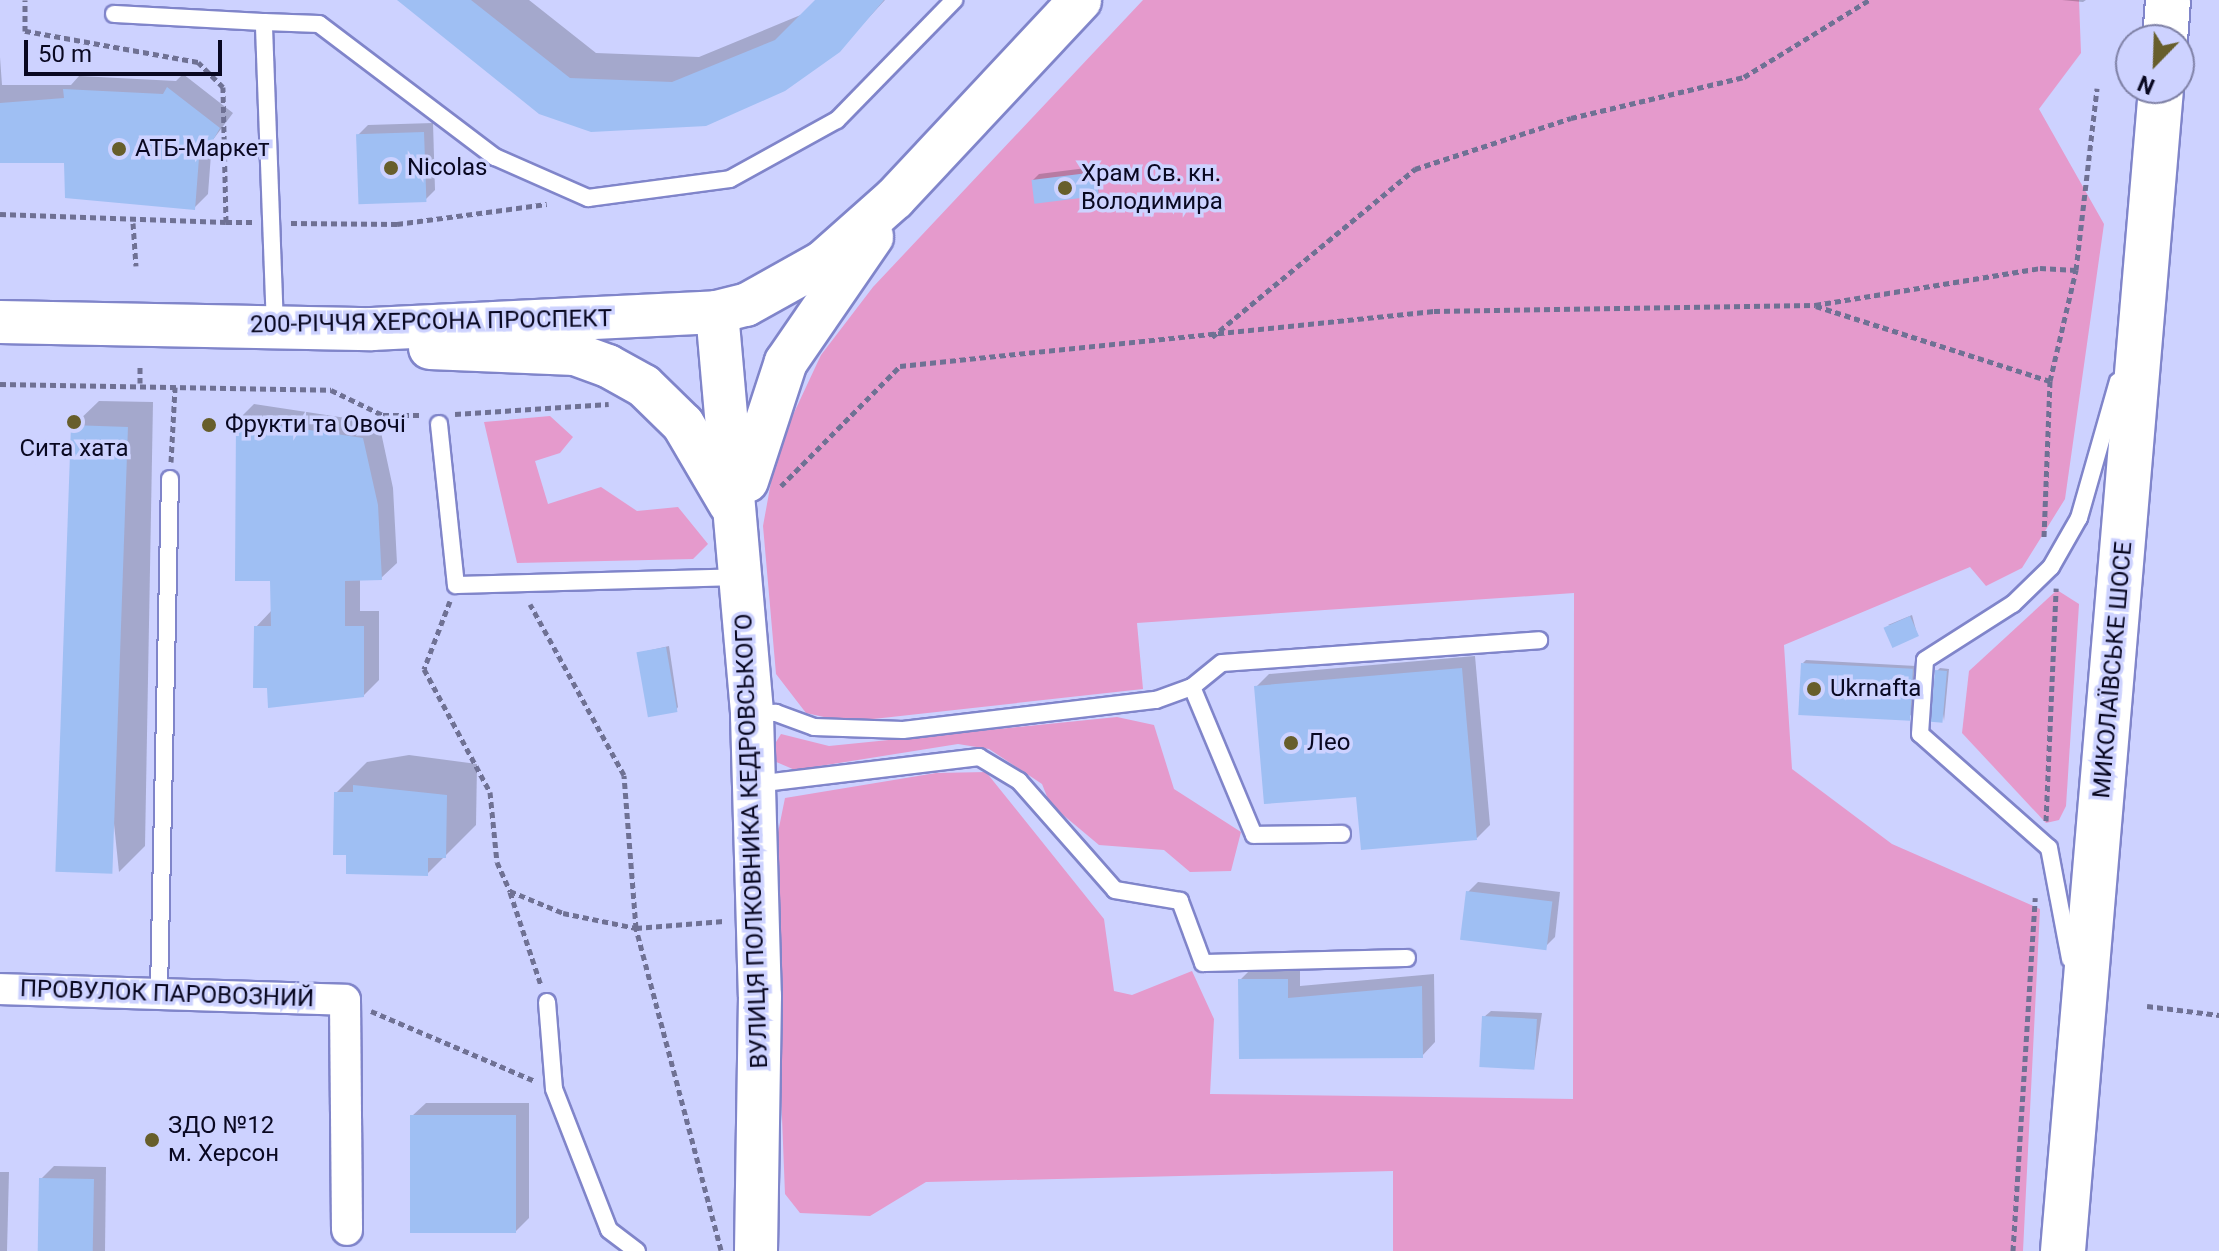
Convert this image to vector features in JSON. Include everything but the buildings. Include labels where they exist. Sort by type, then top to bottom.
[{"type":"main road","points":[[2166,24],[2168,0]]},
{"type":"main road","name":"МИКОЛАЇВСЬКЕ ШОСЕ","points":[[2063,1251],[2160,104]]},
{"type":"street","name":"ВУЛИЦЯ ПОЛКОВНИКА КЕДРОВСЬКОГО","points":[[756,1251],[759,918],[755,784],[741,526],[717,312],[787,288],[895,198],[1080,0]]},
{"type":"street","name":"ВУЛИЦЯ ПОЛКОВНИКА КЕДРОВСЬКОГО","points":[[741,526],[749,465],[786,362],[895,198]]},
{"type":"street","name":"200-РІЧЧЯ ХЕРСОНА ПРОСПЕКТ","points":[[0,322],[372,329],[717,312]]},
{"type":"street","name":"ВУЛИЦЯ ПОЛКОВНИКА КЕДРОВСЬКОГО","points":[[372,329],[440,351],[575,354],[608,366],[644,386],[683,424],[741,526]]},
{"type":"street","name":"ПРОВУЛОК ПАРОВОЗНИЙ","points":[[0,989],[159,991],[345,1000],[347,1230]]},
{"type":"lane","points":[[114,14],[319,24],[495,157],[588,198],[743,171],[837,120],[954,0]]},
{"type":"lane","points":[[264,22],[275,328]]},
{"type":"lane","points":[[2081,1047],[2060,883],[2042,842],[1920,734],[1925,660],[2013,604],[2051,567],[2079,518],[2146,283]]},
{"type":"lane","points":[[439,424],[456,585],[744,577]]},
{"type":"lane","points":[[159,991],[170,479]]},
{"type":"lane","points":[[752,715],[776,713],[814,727],[903,730],[1156,700],[1192,687],[1222,663],[1539,640]]},
{"type":"lane","points":[[1192,687],[1254,835],[1342,834]]},
{"type":"lane","points":[[755,784],[979,757],[1019,781],[1115,890],[1180,901],[1203,963],[1407,958]]},
{"type":"lane","points":[[547,1002],[554,1089],[609,1230],[637,1251]]},
{"type":"path","points":[[25,0],[25,31],[198,62],[223,87],[226,222]]},
{"type":"path","points":[[1211,337],[1415,169],[1571,118],[1744,77],[1869,0]]},
{"type":"path","points":[[2013,1251],[2042,842],[2051,798],[2060,604],[2040,524],[2050,381],[2076,270],[2097,88]]},
{"type":"path","points":[[0,214],[133,223],[397,224],[588,198]]},
{"type":"path","points":[[133,223],[136,266]]},
{"type":"path","points":[[741,526],[900,366],[1211,337],[1434,311],[1815,305],[2040,268],[2076,270]]},
{"type":"path","points":[[1815,305],[2050,381]]},
{"type":"path","points":[[140,367],[140,383]]},
{"type":"path","points":[[0,384],[140,383],[175,387],[331,390],[383,415],[616,404]]},
{"type":"path","points":[[170,479],[175,387]]},
{"type":"path","points":[[519,583],[624,775],[636,928],[721,1251]]},
{"type":"path","points":[[456,585],[424,669],[490,792],[497,862],[510,891],[547,1002]]},
{"type":"path","points":[[510,891],[563,913],[636,928],[759,918]]},
{"type":"path","points":[[345,1000],[554,1089]]},
{"type":"path","points":[[2147,1006],[2219,1015]]},
{"type":"shaded area","points":[[1143,0],[2079,0],[2081,53],[2039,109],[2104,224],[2065,499],[2022,568],[1986,586],[1970,567],[1784,645],[1792,769],[1892,844],[2040,909],[2023,1251],[1393,1251],[1393,1171],[926,1182],[870,1216],[800,1213],[785,1194],[772,862],[785,798],[936,773],[986,772],[1104,919],[1114,991],[1132,995],[1192,971],[1214,1019],[1210,1094],[1573,1099],[1574,593],[1137,623],[1143,689],[846,722],[806,713],[776,674],[763,526],[777,449],[821,355],[873,287]]},
{"type":"shaded area","points":[[550,416],[573,437],[560,453],[535,461],[548,504],[601,487],[637,511],[678,507],[708,544],[693,559],[517,563],[484,422]]},
{"type":"shaded area","points":[[2057,590],[2079,604],[2066,806],[2059,820],[2046,823],[1962,733],[1969,671]]},
{"type":"shaded area","points":[[1117,717],[1154,725],[1174,789],[1241,832],[1231,871],[1190,872],[1164,850],[1099,845],[1050,804],[1042,784],[989,749],[958,744],[795,770],[774,761],[771,750],[781,734],[829,746]]},
{"type":"place","name":"АТБ-Маркет","points":[[119,149]]},
{"type":"place","name":"Nicolas","points":[[391,168]]},
{"type":"place","name":"Храм Св. кн. Володимира","points":[[1065,188]]},
{"type":"place","name":"Сита хата","points":[[74,422]]},
{"type":"place","name":"Фрукти та Овочі","points":[[209,425]]},
{"type":"place","name":"Ukrnafta","points":[[1814,689]]},
{"type":"place","name":"Лео","points":[[1291,743]]},
{"type":"place","name":"ЗДО №12 м. Херсон","points":[[152,1140]]}]
